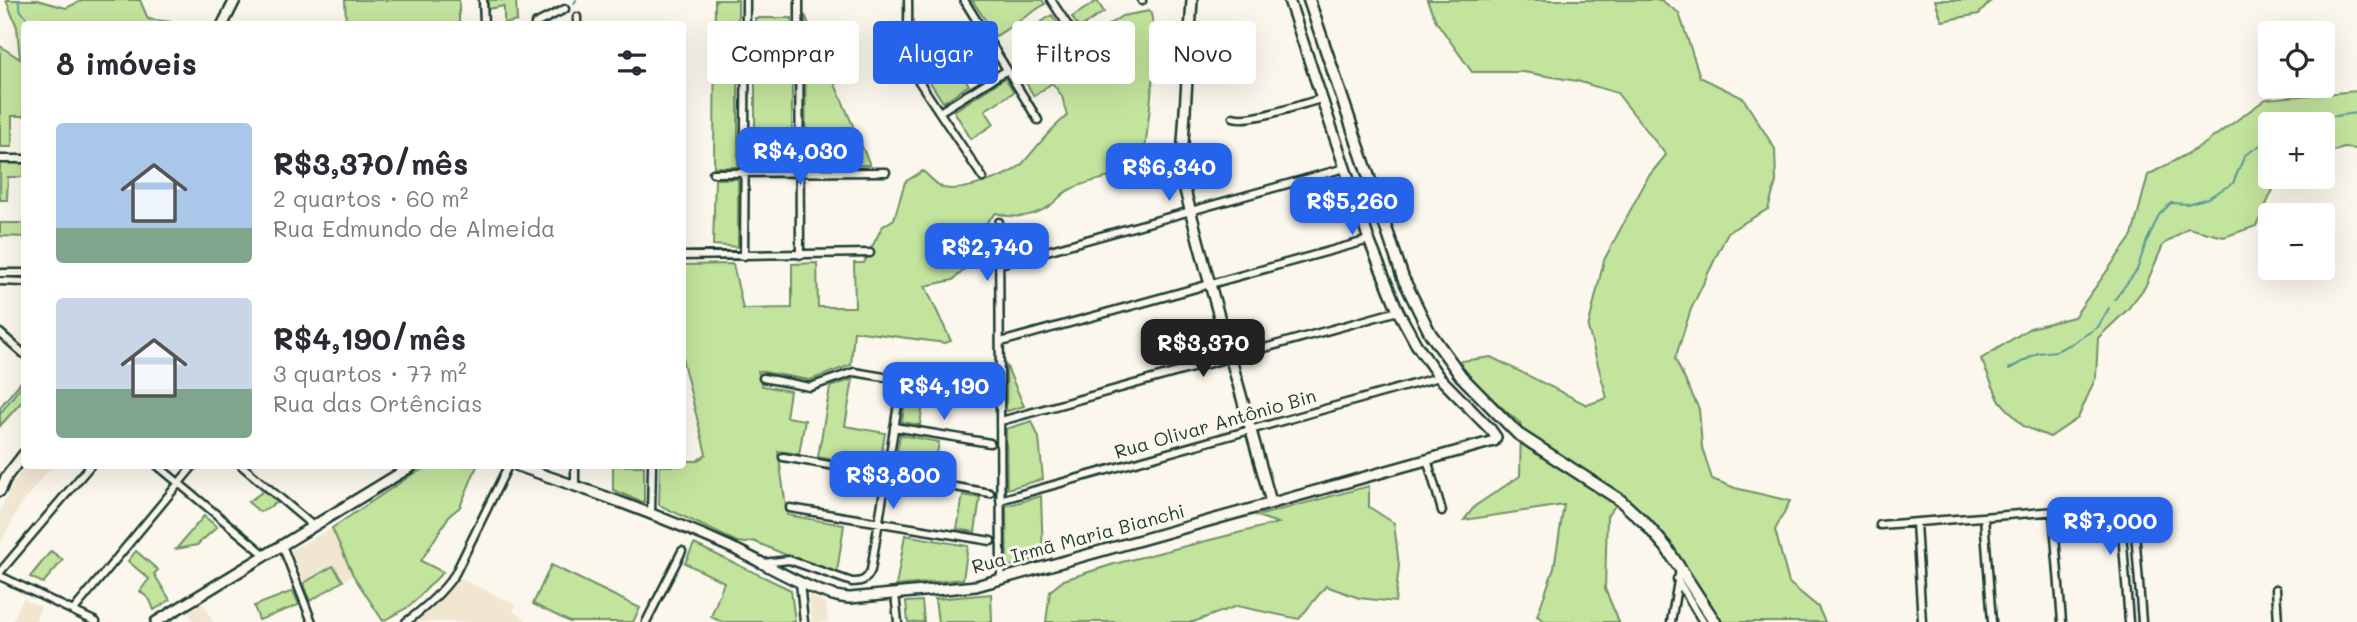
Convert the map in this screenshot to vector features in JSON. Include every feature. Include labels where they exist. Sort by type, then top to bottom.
[{"type":"main road","points":[[1309,0],[1403,278],[1430,333],[1461,376],[1518,434],[1630,509],[1666,547],[1679,574],[1715,622]]},
{"type":"street","points":[[224,21],[235,0]]},
{"type":"street","points":[[482,0],[484,21]]},
{"type":"street","points":[[744,256],[746,0]]},
{"type":"street","points":[[799,0],[800,256]]},
{"type":"street","points":[[908,0],[911,65],[983,178]]},
{"type":"street","points":[[964,0],[1038,120]]},
{"type":"street","points":[[1051,0],[1065,21]]},
{"type":"street","points":[[1192,0],[1181,175],[1272,502]]},
{"type":"street","points":[[1289,0],[1369,240],[1398,311],[1416,344],[1439,377]]},
{"type":"street","points":[[541,21],[565,9]]},
{"type":"street","points":[[940,111],[1007,70]]},
{"type":"street","points":[[1233,117],[1253,117],[1321,99]]},
{"type":"street","points":[[0,159],[21,159]]},
{"type":"street","points":[[1000,264],[1345,169]]},
{"type":"street","points":[[713,173],[886,172]]},
{"type":"street","points":[[999,222],[1001,579]]},
{"type":"street","points":[[1001,342],[1369,240]]},
{"type":"street","points":[[686,256],[870,253]]},
{"type":"street","points":[[0,273],[21,273]]},
{"type":"street","points":[[0,281],[21,282]]},
{"type":"street","points":[[1001,421],[1398,311]]},
{"type":"street","points":[[0,333],[21,351]]},
{"type":"street","points":[[763,378],[810,387],[854,372],[969,391]]},
{"type":"street","name":"Rua Olivar Antônio Bin","points":[[1000,500],[1439,377]]},
{"type":"street","name":"Rua Irmã Maria Bianchi","points":[[527,469],[575,485],[726,545],[800,582],[841,598],[976,586],[1495,439],[1491,430],[1439,377]]},
{"type":"street","points":[[763,563],[789,560],[840,580],[860,582],[867,578],[871,570],[902,380]]},
{"type":"street","points":[[894,428],[990,443]]},
{"type":"street","points":[[0,491],[3,473],[21,457]]},
{"type":"street","points":[[783,457],[990,493]]},
{"type":"street","points":[[1427,459],[1442,511]]},
{"type":"street","points":[[88,469],[0,574],[96,622]]},
{"type":"street","points":[[162,469],[264,555]]},
{"type":"street","points":[[73,611],[190,469]]},
{"type":"street","points":[[246,469],[312,525]]},
{"type":"street","points":[[156,622],[404,469]]},
{"type":"street","points":[[406,622],[423,610],[455,574],[507,469]]},
{"type":"street","points":[[575,469],[575,485]]},
{"type":"street","points":[[651,515],[652,469]]},
{"type":"street","points":[[1880,525],[2133,505],[2142,622]]},
{"type":"street","points":[[2120,506],[2129,622]]},
{"type":"street","points":[[790,508],[990,541]]},
{"type":"street","points":[[2053,512],[2062,622]]},
{"type":"street","points":[[1984,517],[1992,622]]},
{"type":"street","points":[[1916,523],[1922,622]]},
{"type":"street","points":[[282,544],[312,622]]},
{"type":"street","points":[[646,622],[682,551]]},
{"type":"street","points":[[1671,622],[1679,574]]},
{"type":"street","points":[[1679,574],[1703,622]]},
{"type":"street","points":[[800,582],[804,622]]},
{"type":"street","points":[[2276,589],[2278,622]]},
{"type":"street","points":[[895,594],[898,622]]},
{"type":"shaded area","points":[[23,469],[50,469],[21,504],[0,544],[0,511]]},
{"type":"shaded area","points":[[332,528],[353,575],[310,601],[291,550]]},
{"type":"shaded area","points":[[456,576],[516,605],[513,612],[526,619],[524,622],[411,622],[450,588]]},
{"type":"shaded area","points":[[809,595],[826,603],[828,622],[812,622]]},
{"type":"shaded area","points":[[23,599],[41,607],[35,622],[12,622]]},
{"type":"shaded area","points":[[203,603],[213,622],[194,622],[188,612]]},
{"type":"green space","points":[[6,0],[37,0],[66,8],[83,0],[140,0],[148,19],[163,21],[21,21],[21,116],[12,116],[12,147],[0,147],[0,46],[20,59],[17,27]]},
{"type":"green space","points":[[345,0],[459,0],[459,21],[346,21]]},
{"type":"green space","points":[[488,0],[516,0],[517,21],[504,21],[504,6],[488,9]]},
{"type":"green space","points":[[715,0],[738,0],[738,21],[715,21]]},
{"type":"green space","points":[[972,0],[1042,0],[1045,4],[1019,21],[1012,21],[1012,26],[998,35],[998,21],[986,21]]},
{"type":"green space","points":[[1427,0],[1661,0],[1679,13],[1700,77],[1743,98],[1775,149],[1776,182],[1768,209],[1728,232],[1691,309],[1675,359],[1699,409],[1702,447],[1712,479],[1735,488],[1790,501],[1775,530],[1789,583],[1818,607],[1825,622],[1721,622],[1671,544],[1650,520],[1623,496],[1607,516],[1605,589],[1619,622],[1547,622],[1537,616],[1554,568],[1564,505],[1464,520],[1475,506],[1520,476],[1521,424],[1462,373],[1454,362],[1491,357],[1587,405],[1607,398],[1588,328],[1604,260],[1648,177],[1666,155],[1617,93],[1577,81],[1523,72],[1472,72],[1436,21]]},
{"type":"green space","points":[[1935,0],[1992,0],[1979,14],[1942,21]]},
{"type":"green space","points":[[1097,1],[1104,12],[1090,21],[1075,21],[1072,17]]},
{"type":"green space","points":[[1150,11],[1152,21],[1149,21],[1149,84],[1152,84],[1144,160],[1133,174],[1101,179],[1077,187],[1066,192],[1048,207],[1029,215],[1009,216],[996,213],[961,247],[964,270],[953,280],[925,286],[951,341],[945,343],[854,331],[851,365],[810,380],[758,371],[762,386],[790,391],[786,417],[805,420],[799,454],[778,451],[787,515],[844,525],[837,572],[810,565],[753,541],[737,542],[659,505],[660,469],[686,469],[686,461],[697,461],[706,454],[686,374],[686,265],[733,264],[743,309],[792,308],[792,264],[817,263],[818,307],[855,307],[854,263],[864,263],[882,227],[894,219],[905,182],[923,171],[941,187],[952,189],[997,178],[1022,164],[1048,133],[1067,116],[1062,96],[1053,84],[1135,84],[1135,21],[1114,21],[1122,16]]},
{"type":"green space","points":[[1052,15],[1056,21],[1043,21]]},
{"type":"green space","points":[[755,18],[792,18],[792,21],[755,21]]},
{"type":"green space","points":[[1005,78],[1014,92],[985,110],[994,124],[971,139],[954,111]]},
{"type":"green space","points":[[714,84],[738,84],[738,167],[714,167]]},
{"type":"green space","points":[[755,84],[792,84],[792,165],[755,165]]},
{"type":"green space","points":[[805,84],[835,84],[870,165],[806,165]]},
{"type":"green space","points":[[931,84],[968,84],[969,85],[943,102]]},
{"type":"green space","points":[[1027,84],[1051,84],[1034,96]]},
{"type":"green space","points":[[2357,91],[2357,149],[2335,151],[2335,112],[2258,112],[2258,189],[2273,189],[2267,203],[2258,203],[2256,226],[2224,237],[2188,228],[2163,245],[2145,287],[2127,310],[2098,338],[2096,377],[2078,418],[2050,437],[2023,426],[1999,400],[1981,359],[2030,328],[2074,317],[2132,236],[2148,175],[2200,147],[2266,99],[2335,98],[2335,93]]},
{"type":"green space","points":[[1190,152],[1219,154],[1219,167],[1194,172]]},
{"type":"green space","points":[[0,161],[21,161],[21,177],[8,177],[7,200],[0,200]]},
{"type":"green space","points":[[715,179],[738,179],[738,247],[713,245]]},
{"type":"green space","points":[[0,223],[21,223],[21,237],[0,236]]},
{"type":"green space","points":[[1006,365],[1024,406],[1007,411],[1006,409]]},
{"type":"green space","points":[[853,379],[845,426],[885,433],[879,468],[818,457],[830,387]]},
{"type":"green space","points":[[21,382],[21,402],[0,426],[0,407]]},
{"type":"green space","points":[[907,386],[925,389],[920,425],[902,422]]},
{"type":"green space","points":[[1032,421],[1039,438],[1043,479],[1007,489],[1006,429]]},
{"type":"green space","points":[[900,435],[939,442],[933,477],[894,470]]},
{"type":"green space","points":[[424,469],[476,469],[460,507],[449,516],[421,561],[443,572],[410,606],[383,621],[353,575],[332,528]]},
{"type":"green space","points":[[613,469],[644,469],[644,503],[613,490]]},
{"type":"green space","points":[[1369,486],[1369,507],[1394,523],[1399,566],[1395,602],[1359,598],[1326,586],[1299,619],[1237,606],[1193,622],[1046,622],[1050,591],[1064,580],[1114,564],[1278,523],[1257,516]]},
{"type":"green space","points":[[265,490],[278,502],[260,512],[248,502]]},
{"type":"green space","points":[[963,495],[980,498],[975,532],[957,529]]},
{"type":"green space","points":[[1041,496],[1043,557],[1007,567],[1006,506]]},
{"type":"green space","points":[[204,516],[217,527],[197,545],[176,549]]},
{"type":"green space","points":[[905,535],[968,546],[963,579],[896,586]]},
{"type":"green space","points":[[694,544],[791,590],[795,622],[722,622],[711,617],[724,582],[685,563]]},
{"type":"green space","points":[[51,551],[63,560],[43,583],[30,577]]},
{"type":"green space","points":[[136,551],[158,570],[154,574],[170,600],[154,610],[150,600],[140,591],[149,579],[128,561]]},
{"type":"green space","points":[[551,565],[640,608],[633,622],[570,622],[533,604]]},
{"type":"green space","points":[[333,566],[343,581],[310,601],[304,583]]},
{"type":"green space","points":[[293,591],[299,605],[259,620],[254,606]]},
{"type":"green space","points":[[991,594],[992,622],[938,622],[935,599]]},
{"type":"green space","points":[[922,601],[924,622],[908,622],[906,602]]},
{"type":"waterway","points":[[18,0],[21,11],[29,21]]},
{"type":"waterway","points":[[574,4],[576,0]]},
{"type":"waterway","points":[[2335,116],[2357,113]]},
{"type":"waterway","points":[[2115,299],[2137,270],[2159,215],[2171,203],[2187,204],[2208,198],[2233,183],[2245,155],[2258,147]]},
{"type":"waterway","points":[[2009,369],[2038,353],[2056,351],[2071,344],[2098,327],[2109,308]]},
{"type":"waterway","points":[[0,414],[21,386]]}]
